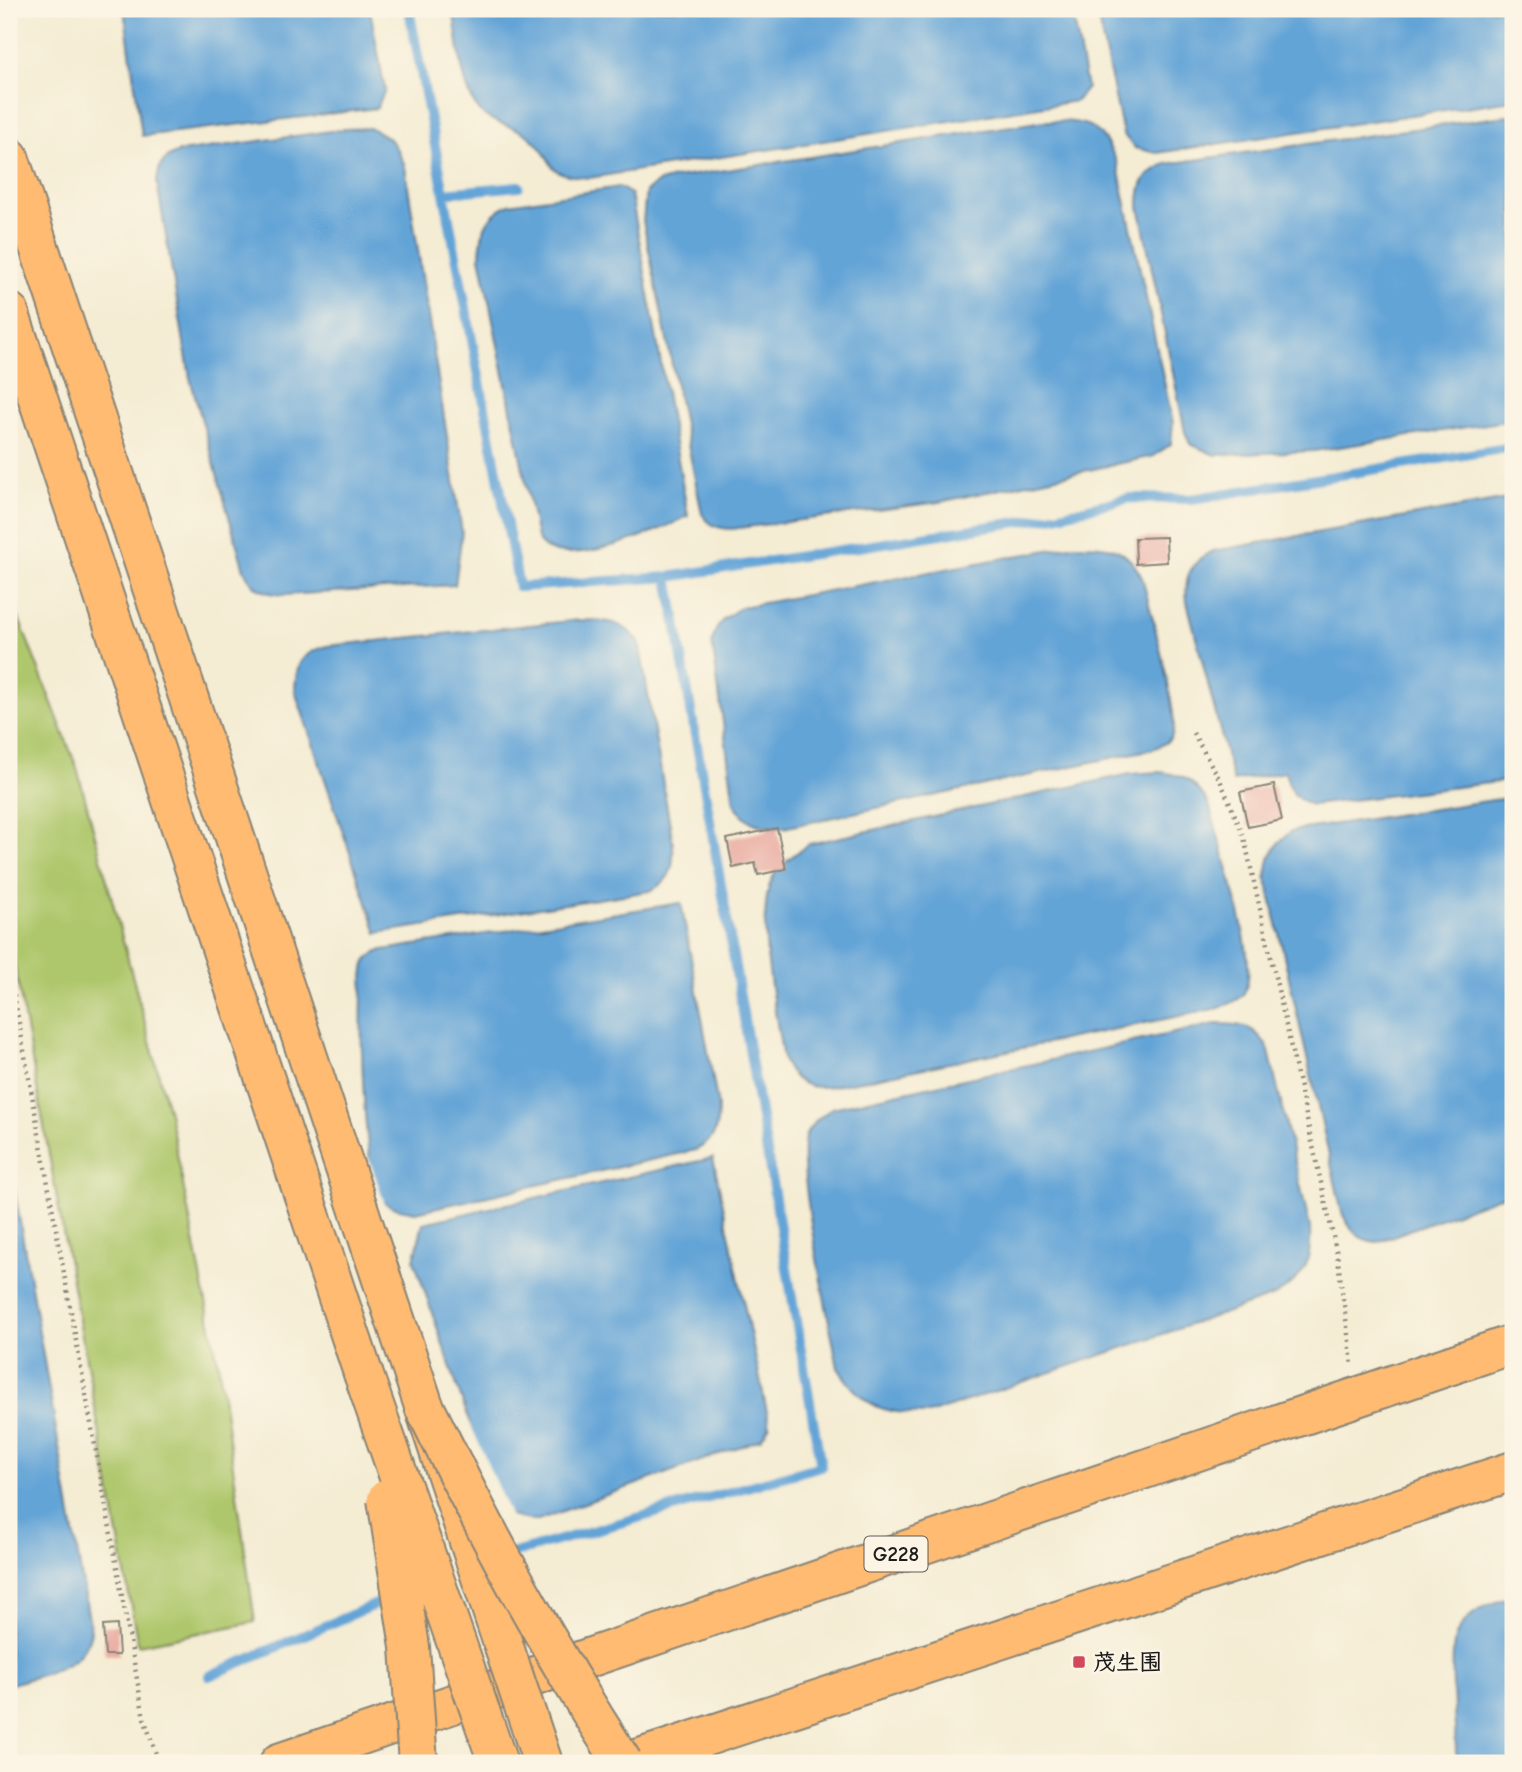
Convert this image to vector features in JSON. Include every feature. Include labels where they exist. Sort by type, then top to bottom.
[{"type":"highway","points":[[9,157],[543,1763]]},
{"type":"highway","points":[[9,312],[363,1373],[498,1763]]},
{"type":"highway","name":"G228","points":[[279,1763],[1513,1344]]},
{"type":"highway","points":[[363,1373],[395,1542],[410,1647],[418,1763]]},
{"type":"highway","points":[[425,1408],[489,1540],[564,1671],[624,1763],[1513,1471]]},
{"type":"path","points":[[1193,733],[1220,780],[1244,837],[1337,1254],[1357,1398]]},
{"type":"path","points":[[9,967],[145,1718],[159,1763]]},
{"type":"green space","points":[[9,593],[77,768],[169,1113],[219,1368],[255,1622],[138,1645],[9,934]]},
{"type":"water","points":[[124,9],[370,9],[385,90],[377,108],[142,136]]},
{"type":"water","points":[[453,9],[1072,9],[1087,88],[1076,101],[589,178],[557,171],[541,148],[527,135],[490,119],[476,107],[465,81]]},
{"type":"water","points":[[1096,9],[1513,9],[1513,100],[1157,153],[1135,148],[1123,134]]},
{"type":"water","points":[[1513,115],[1513,420],[1314,451],[1215,455],[1190,444],[1185,432],[1139,206],[1144,180],[1166,164]]},
{"type":"water","points":[[1044,121],[1090,126],[1104,138],[1117,162],[1173,423],[1171,444],[1154,456],[940,502],[731,529],[711,524],[702,514],[643,221],[646,191],[659,182],[674,178]]},
{"type":"water","points":[[370,128],[392,143],[405,167],[462,532],[455,585],[283,595],[269,593],[255,586],[244,570],[190,378],[157,183],[158,172],[165,160],[179,152],[345,129]]},
{"type":"water","points":[[619,187],[631,194],[688,516],[633,540],[585,552],[564,553],[547,549],[537,538],[480,257],[483,232],[494,214],[509,204]]},
{"type":"water","points":[[1513,498],[1513,780],[1312,805],[1300,800],[1293,793],[1285,772],[1233,781],[1187,602],[1186,585],[1193,566],[1213,551]]},
{"type":"water","points":[[1075,545],[1108,547],[1124,554],[1131,560],[1143,580],[1172,704],[1173,732],[1166,743],[1153,749],[783,828],[766,827],[743,816],[734,803],[712,642],[716,630],[726,617],[742,607]]},
{"type":"water","points":[[579,620],[605,621],[619,625],[639,641],[673,843],[673,859],[668,877],[650,891],[377,933],[295,691],[301,661],[311,652],[327,646]]},
{"type":"water","points":[[1160,772],[1177,775],[1189,781],[1209,804],[1242,923],[1248,969],[1247,985],[1240,997],[1219,1008],[839,1085],[811,1086],[789,1071],[783,1060],[772,993],[765,915],[767,894],[773,877],[789,859],[809,844],[1130,774]]},
{"type":"water","points":[[1513,797],[1513,1192],[1377,1242],[1364,1239],[1352,1230],[1342,1213],[1266,876],[1268,862],[1277,846],[1291,831]]},
{"type":"water","points":[[681,903],[718,1106],[716,1127],[708,1142],[696,1150],[416,1212],[395,1208],[381,1200],[373,1181],[369,1155],[363,1080],[363,978],[366,962],[373,954],[383,950]]},
{"type":"water","points":[[1215,1024],[1241,1026],[1254,1031],[1269,1051],[1310,1227],[1308,1260],[1293,1282],[1274,1296],[929,1414],[899,1412],[876,1406],[847,1382],[838,1368],[809,1210],[804,1151],[806,1135],[814,1123],[832,1108]]},
{"type":"water","points":[[713,1158],[770,1426],[761,1439],[538,1520],[520,1519],[510,1515],[497,1503],[414,1260],[423,1223]]},
{"type":"water","points":[[9,1159],[91,1631],[87,1644],[71,1662],[48,1673],[9,1685]]},
{"type":"water","points":[[1513,1597],[1513,1763],[1464,1763],[1456,1753],[1453,1678],[1455,1639],[1464,1622],[1478,1610]]},
{"type":"pier","points":[[365,1147],[386,1207],[374,1197],[368,1179]]},
{"type":"pier","points":[[454,1386],[512,1520],[503,1517],[494,1504]]},
{"type":"building","points":[[1166,537],[1167,562],[1136,564],[1135,538]]},
{"type":"building","points":[[1274,785],[1282,820],[1248,827],[1240,792]]},
{"type":"building","points":[[777,828],[786,869],[758,875],[755,863],[733,868],[727,839]]},
{"type":"building","points":[[117,1625],[119,1655],[105,1655],[103,1626]]},
{"type":"waterway","points":[[409,9],[519,587],[668,577],[1056,516],[1129,498],[1192,499],[1513,447]]},
{"type":"waterway","points":[[444,193],[519,186]]},
{"type":"waterway","points":[[507,1555],[821,1466],[668,577]]},
{"type":"waterway","points":[[209,1676],[395,1596]]},
{"type":"waterway","points":[[1255,1763],[1293,1763]]},
{"type":"place","name":"茂生围","points":[[1079,1662]]}]
